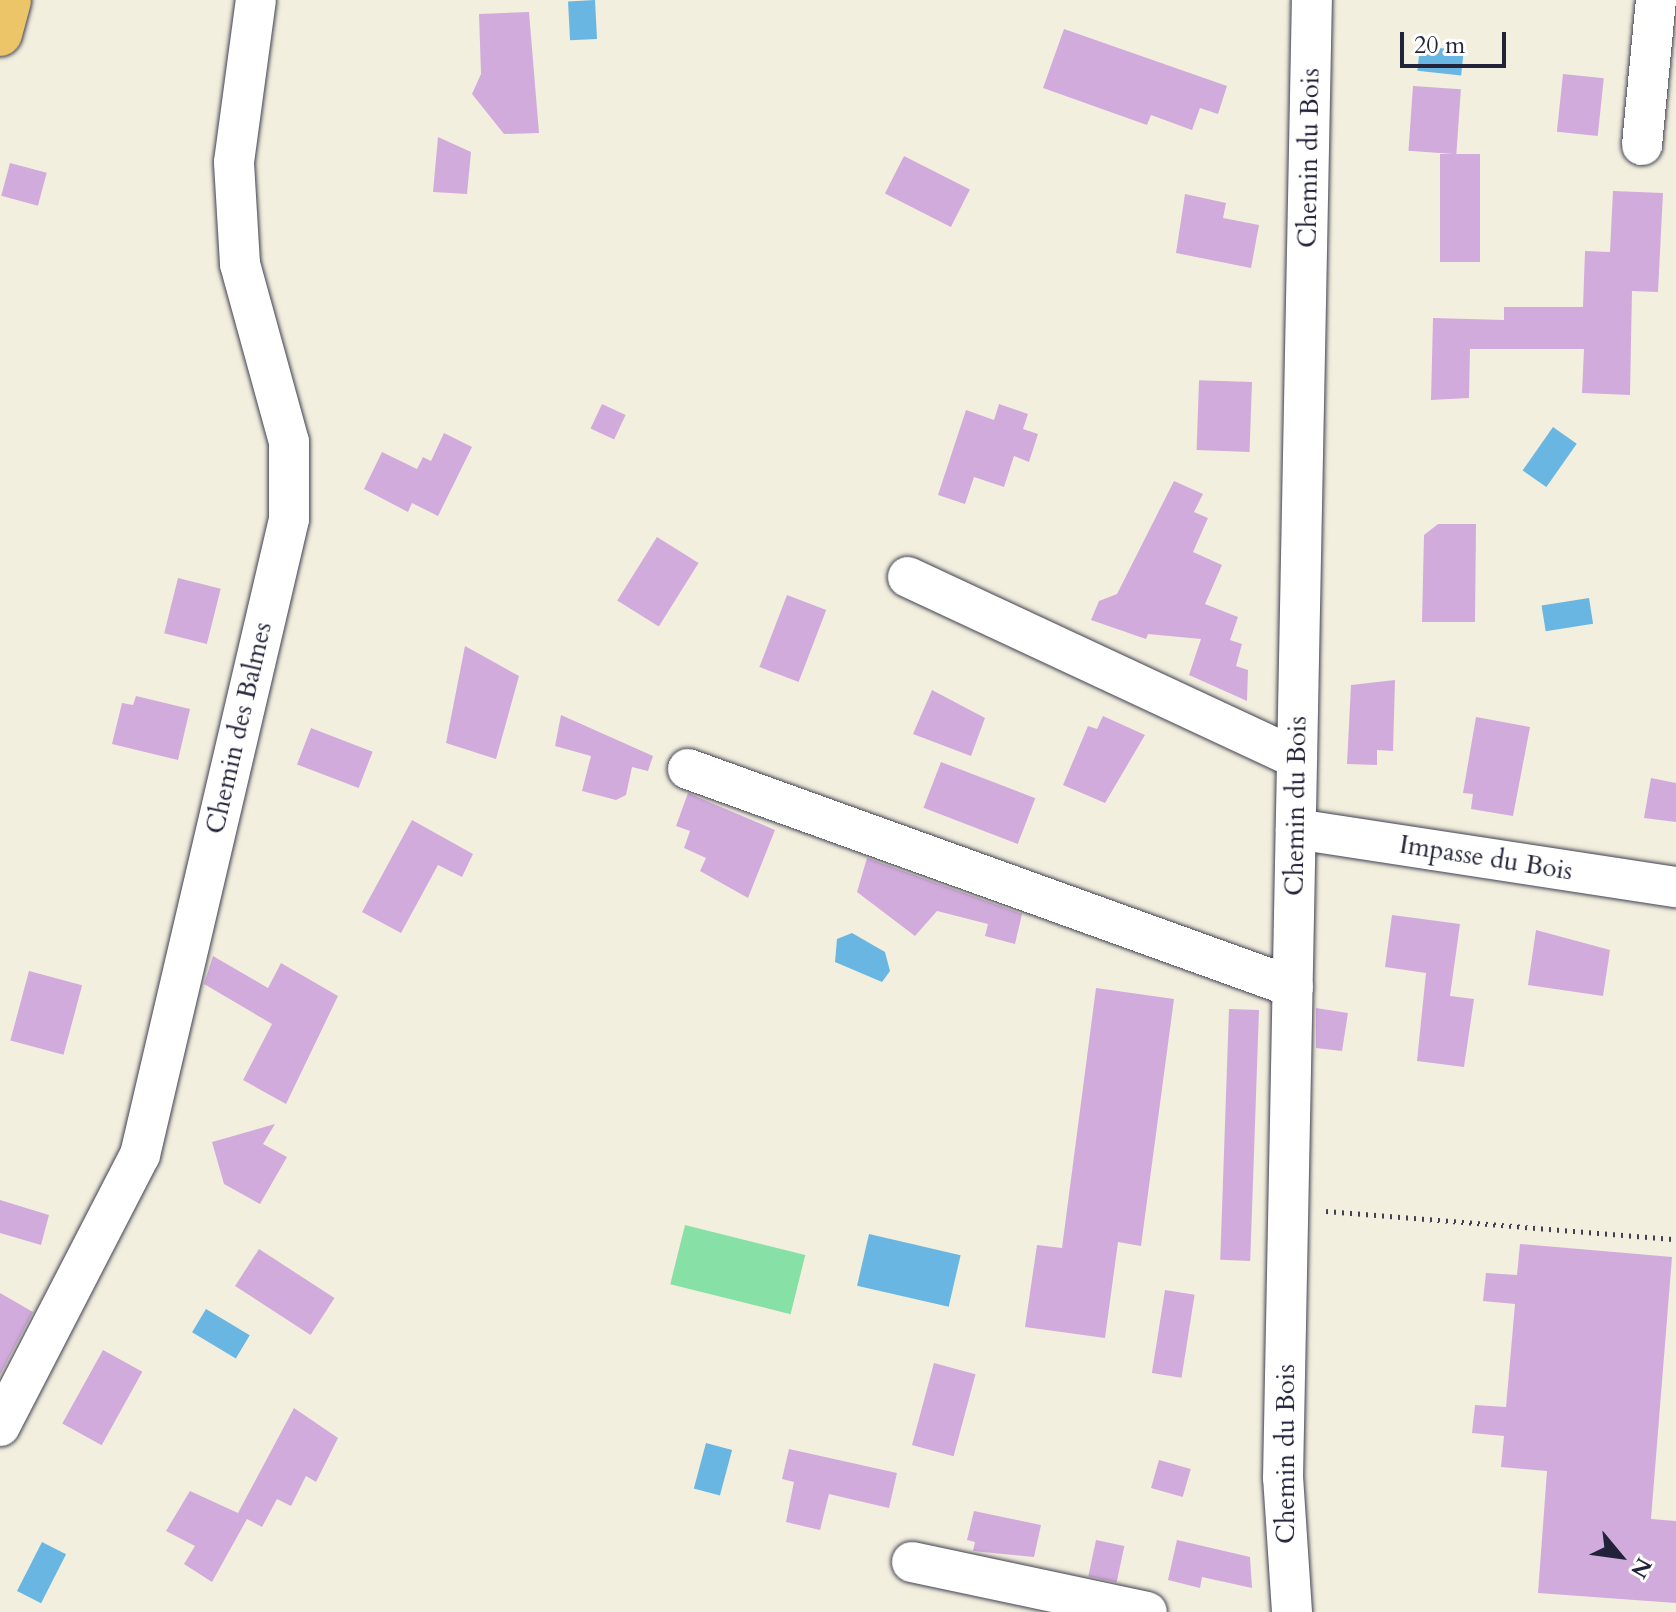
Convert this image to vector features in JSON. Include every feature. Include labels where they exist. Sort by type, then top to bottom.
[{"type":"main road","points":[[0,34],[9,0]]},
{"type":"street","name":"Chemin des Balmes","points":[[0,1426],[140,1155],[289,519],[289,442],[240,264],[234,162],[256,0]]},
{"type":"street","name":"Chemin du Bois","points":[[1292,1612],[1283,1478],[1312,0]]},
{"type":"street","points":[[1642,145],[1656,0]]},
{"type":"street","points":[[908,577],[1297,758]]},
{"type":"street","points":[[688,769],[1293,987]]},
{"type":"street","name":"Impasse du Bois","points":[[1296,829],[1676,887]]},
{"type":"street","points":[[912,1562],[1147,1612]]},
{"type":"path","points":[[1288,1207],[1676,1239]]},
{"type":"green space","points":[[685,1225],[805,1255],[791,1314],[670,1284]]},
{"type":"water","points":[[595,0],[597,39],[570,40],[568,1]]},
{"type":"water","points":[[1420,46],[1464,51],[1461,75],[1417,71]]},
{"type":"water","points":[[1553,427],[1577,444],[1546,487],[1523,470]]},
{"type":"water","points":[[1589,598],[1593,624],[1546,631],[1542,606]]},
{"type":"water","points":[[852,933],[885,952],[890,971],[882,982],[835,962],[837,939]]},
{"type":"water","points":[[869,1234],[961,1255],[949,1307],[857,1286]]},
{"type":"water","points":[[206,1309],[250,1335],[236,1358],[192,1332]]},
{"type":"water","points":[[706,1443],[732,1450],[720,1495],[694,1488]]},
{"type":"water","points":[[42,1542],[66,1554],[41,1603],[17,1591]]},
{"type":"building","points":[[529,12],[539,133],[504,134],[472,94],[481,74],[479,14]]},
{"type":"building","points":[[1064,29],[1227,86],[1218,114],[1200,108],[1192,130],[1151,115],[1147,125],[1043,88]]},
{"type":"building","points":[[1563,74],[1604,78],[1598,136],[1557,132]]},
{"type":"building","points":[[1413,86],[1461,89],[1456,154],[1408,151]]},
{"type":"building","points":[[438,137],[471,152],[467,194],[433,192]]},
{"type":"building","points":[[1440,154],[1480,154],[1480,262],[1440,262]]},
{"type":"building","points":[[904,156],[970,190],[951,227],[885,193]]},
{"type":"building","points":[[10,163],[47,173],[38,206],[1,196]]},
{"type":"building","points":[[1613,191],[1663,193],[1658,292],[1632,291],[1630,395],[1582,393],[1584,349],[1470,349],[1469,398],[1431,400],[1433,318],[1504,320],[1504,307],[1583,307],[1585,251],[1610,252]]},
{"type":"building","points":[[1185,194],[1226,203],[1223,218],[1259,225],[1251,268],[1176,253]]},
{"type":"building","points":[[1199,380],[1252,382],[1250,452],[1197,450]]},
{"type":"building","points":[[602,404],[626,415],[614,439],[591,428]]},
{"type":"building","points":[[999,404],[1028,414],[1023,429],[1038,434],[1029,462],[1014,456],[1004,487],[974,477],[965,504],[938,495],[966,410],[994,420]]},
{"type":"building","points":[[444,433],[472,447],[438,516],[412,503],[408,512],[364,489],[382,452],[417,469],[423,457],[431,461]]},
{"type":"building","points":[[1174,481],[1203,494],[1194,512],[1208,518],[1193,552],[1222,565],[1205,604],[1238,617],[1230,640],[1242,644],[1236,666],[1248,670],[1247,701],[1189,675],[1201,639],[1148,634],[1146,639],[1091,620],[1099,601],[1117,594]]},
{"type":"building","points":[[1438,524],[1476,524],[1475,622],[1422,622],[1424,535]]},
{"type":"building","points":[[657,537],[699,563],[659,627],[617,601]]},
{"type":"building","points":[[178,578],[221,589],[207,644],[164,633]]},
{"type":"building","points":[[787,595],[826,610],[799,682],[759,667]]},
{"type":"building","points":[[465,646],[519,676],[496,759],[446,743]]},
{"type":"building","points":[[1395,680],[1393,751],[1377,750],[1377,765],[1347,764],[1351,685]]},
{"type":"building","points":[[932,690],[985,718],[971,756],[913,734]]},
{"type":"building","points":[[136,696],[190,709],[178,760],[112,744],[122,703],[133,705]]},
{"type":"building","points":[[561,715],[653,756],[648,771],[632,767],[626,795],[616,800],[582,791],[591,756],[555,746]]},
{"type":"building","points":[[1103,716],[1145,735],[1105,803],[1063,785],[1088,726],[1097,729]]},
{"type":"building","points":[[1476,717],[1530,727],[1513,816],[1471,809],[1473,794],[1463,793]]},
{"type":"building","points":[[311,728],[373,752],[359,788],[297,764]]},
{"type":"building","points":[[941,762],[1035,798],[1018,844],[923,808]]},
{"type":"building","points":[[1651,778],[1676,783],[1676,822],[1644,818]]},
{"type":"building","points":[[688,793],[775,830],[748,898],[700,871],[706,858],[684,848],[690,831],[676,826]]},
{"type":"building","points":[[412,820],[473,854],[462,877],[438,865],[401,933],[362,912]]},
{"type":"building","points":[[867,858],[1022,914],[1015,944],[985,936],[988,924],[937,911],[915,936],[857,892]]},
{"type":"building","points":[[1392,915],[1460,924],[1450,996],[1474,999],[1464,1067],[1417,1061],[1426,973],[1385,967]]},
{"type":"building","points":[[1536,930],[1610,950],[1603,996],[1528,985]]},
{"type":"building","points":[[213,956],[268,988],[281,963],[338,996],[286,1104],[243,1080],[272,1024],[204,984]]},
{"type":"building","points":[[29,971],[82,985],[63,1055],[10,1041]]},
{"type":"building","points":[[1096,988],[1174,999],[1141,1246],[1118,1242],[1105,1338],[1025,1327],[1037,1245],[1062,1248]]},
{"type":"building","points":[[1316,1008],[1348,1013],[1342,1051],[1316,1048]]},
{"type":"building","points":[[1229,1009],[1259,1010],[1250,1261],[1220,1260]]},
{"type":"building","points":[[275,1124],[263,1144],[287,1157],[260,1204],[224,1184],[212,1142]]},
{"type":"building","points":[[0,1200],[49,1215],[41,1245],[0,1233]]},
{"type":"building","points":[[1520,1244],[1672,1257],[1651,1519],[1676,1521],[1676,1603],[1538,1593],[1547,1471],[1501,1467],[1504,1436],[1472,1433],[1475,1405],[1506,1407],[1515,1304],[1483,1301],[1486,1273],[1517,1275]]},
{"type":"building","points":[[259,1249],[334,1298],[311,1335],[235,1286]]},
{"type":"building","points":[[1165,1290],[1195,1295],[1181,1378],[1152,1373]]},
{"type":"building","points":[[0,1293],[33,1312],[0,1375]]},
{"type":"building","points":[[103,1350],[142,1372],[102,1445],[62,1423]]},
{"type":"building","points":[[934,1363],[976,1374],[954,1456],[912,1445]]},
{"type":"building","points":[[294,1408],[338,1438],[316,1482],[306,1476],[291,1506],[277,1499],[262,1527],[247,1519],[212,1582],[184,1564],[195,1546],[166,1531],[190,1491],[238,1513]]},
{"type":"building","points":[[789,1449],[897,1473],[889,1508],[829,1494],[820,1530],[786,1522],[794,1482],[782,1479]]},
{"type":"building","points":[[1159,1460],[1191,1469],[1183,1497],[1151,1488]]},
{"type":"building","points":[[974,1511],[1041,1525],[1034,1557],[973,1551],[975,1542],[967,1540]]},
{"type":"building","points":[[1096,1540],[1124,1546],[1117,1582],[1088,1576]]},
{"type":"building","points":[[1177,1540],[1250,1557],[1252,1588],[1202,1577],[1200,1588],[1168,1580]]}]
